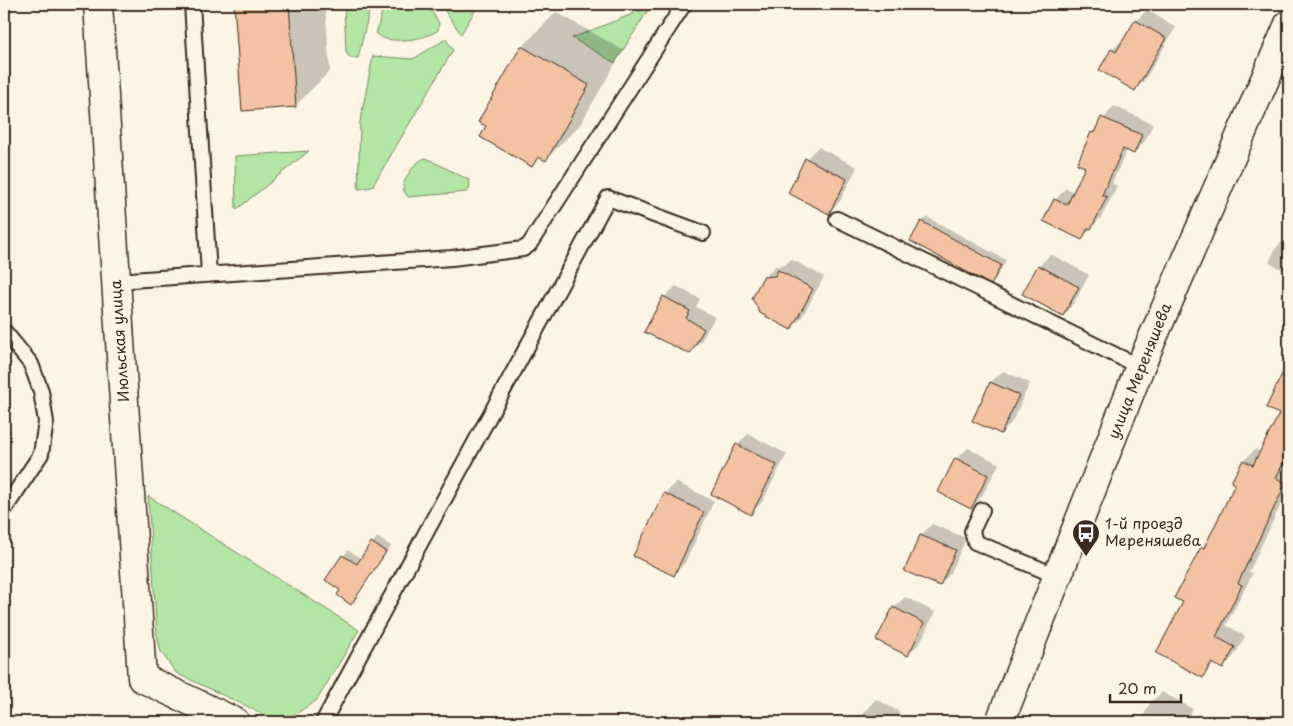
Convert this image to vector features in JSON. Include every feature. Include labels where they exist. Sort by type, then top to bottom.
[{"type":"street","name":"Июльская улица","points":[[98,4],[142,678],[235,722]]},
{"type":"street","name":"улица Мереняшева","points":[[1000,722],[1140,368],[1289,24]]},
{"type":"lane","points":[[192,4],[209,274]]},
{"type":"lane","points":[[116,281],[452,258],[523,249],[534,237],[684,4]]},
{"type":"lane","points":[[323,722],[608,198],[703,233]]},
{"type":"lane","points":[[837,219],[1140,368]]},
{"type":"lane","points":[[4,330],[30,364],[41,391],[46,422],[41,454],[4,510]]},
{"type":"lane","points":[[982,510],[972,531],[975,542],[1057,576]]},
{"type":"green space","points":[[344,4],[371,4],[358,58],[350,58],[346,52]]},
{"type":"green space","points":[[384,4],[427,4],[439,23],[438,30],[416,39],[397,40],[381,37],[376,34]]},
{"type":"green space","points":[[440,4],[479,4],[461,34]]},
{"type":"green space","points":[[650,7],[615,63],[572,38]]},
{"type":"green space","points":[[446,39],[453,50],[372,187],[358,189],[360,122],[373,56],[413,59]]},
{"type":"green space","points":[[309,151],[236,210],[235,156]]},
{"type":"green space","points":[[426,158],[469,180],[470,188],[467,192],[408,197],[403,189],[404,182],[415,165]]},
{"type":"green space","points":[[148,496],[359,630],[317,700],[294,715],[274,719],[176,673],[161,652],[157,635]]},
{"type":"building","points":[[234,4],[289,4],[296,107],[242,111]]},
{"type":"building","points":[[1135,20],[1166,38],[1135,91],[1099,70],[1111,49],[1116,52]]},
{"type":"building","points":[[521,46],[589,85],[546,161],[538,157],[532,167],[480,137],[486,126],[478,122]]},
{"type":"building","points":[[1101,117],[1142,135],[1134,154],[1123,149],[1102,195],[1107,197],[1091,229],[1088,228],[1082,240],[1043,221],[1054,199],[1067,205],[1085,167],[1077,164],[1091,132],[1094,133]]},
{"type":"building","points":[[805,158],[847,179],[829,214],[788,193]]},
{"type":"building","points":[[921,221],[1001,265],[991,285],[910,241]]},
{"type":"building","points":[[1038,265],[1079,287],[1063,316],[1022,294]]},
{"type":"building","points":[[778,270],[813,289],[791,330],[760,313],[752,298],[763,277],[775,276]]},
{"type":"building","points":[[663,296],[690,311],[686,318],[704,329],[690,354],[644,332]]},
{"type":"building","points":[[1289,359],[1289,451],[1276,478],[1286,483],[1238,583],[1242,585],[1216,637],[1235,647],[1223,669],[1211,663],[1203,678],[1156,653],[1183,602],[1174,598],[1201,547],[1204,548],[1235,484],[1231,482],[1243,460],[1253,465],[1279,414],[1266,408]]},
{"type":"building","points":[[990,382],[1019,395],[1001,434],[972,421]]},
{"type":"building","points":[[736,444],[777,465],[751,515],[711,494]]},
{"type":"building","points":[[955,458],[988,475],[971,509],[938,492]]},
{"type":"building","points":[[664,493],[704,512],[674,576],[633,556]]},
{"type":"building","points":[[920,535],[956,550],[940,586],[904,571]]},
{"type":"building","points":[[371,542],[386,552],[351,605],[337,595],[340,590],[325,580],[342,555],[357,564]]},
{"type":"building","points":[[893,607],[924,623],[908,656],[876,640]]},
{"type":"place","name":"1-й проезд Мереняшева","points":[[1086,557]]}]
